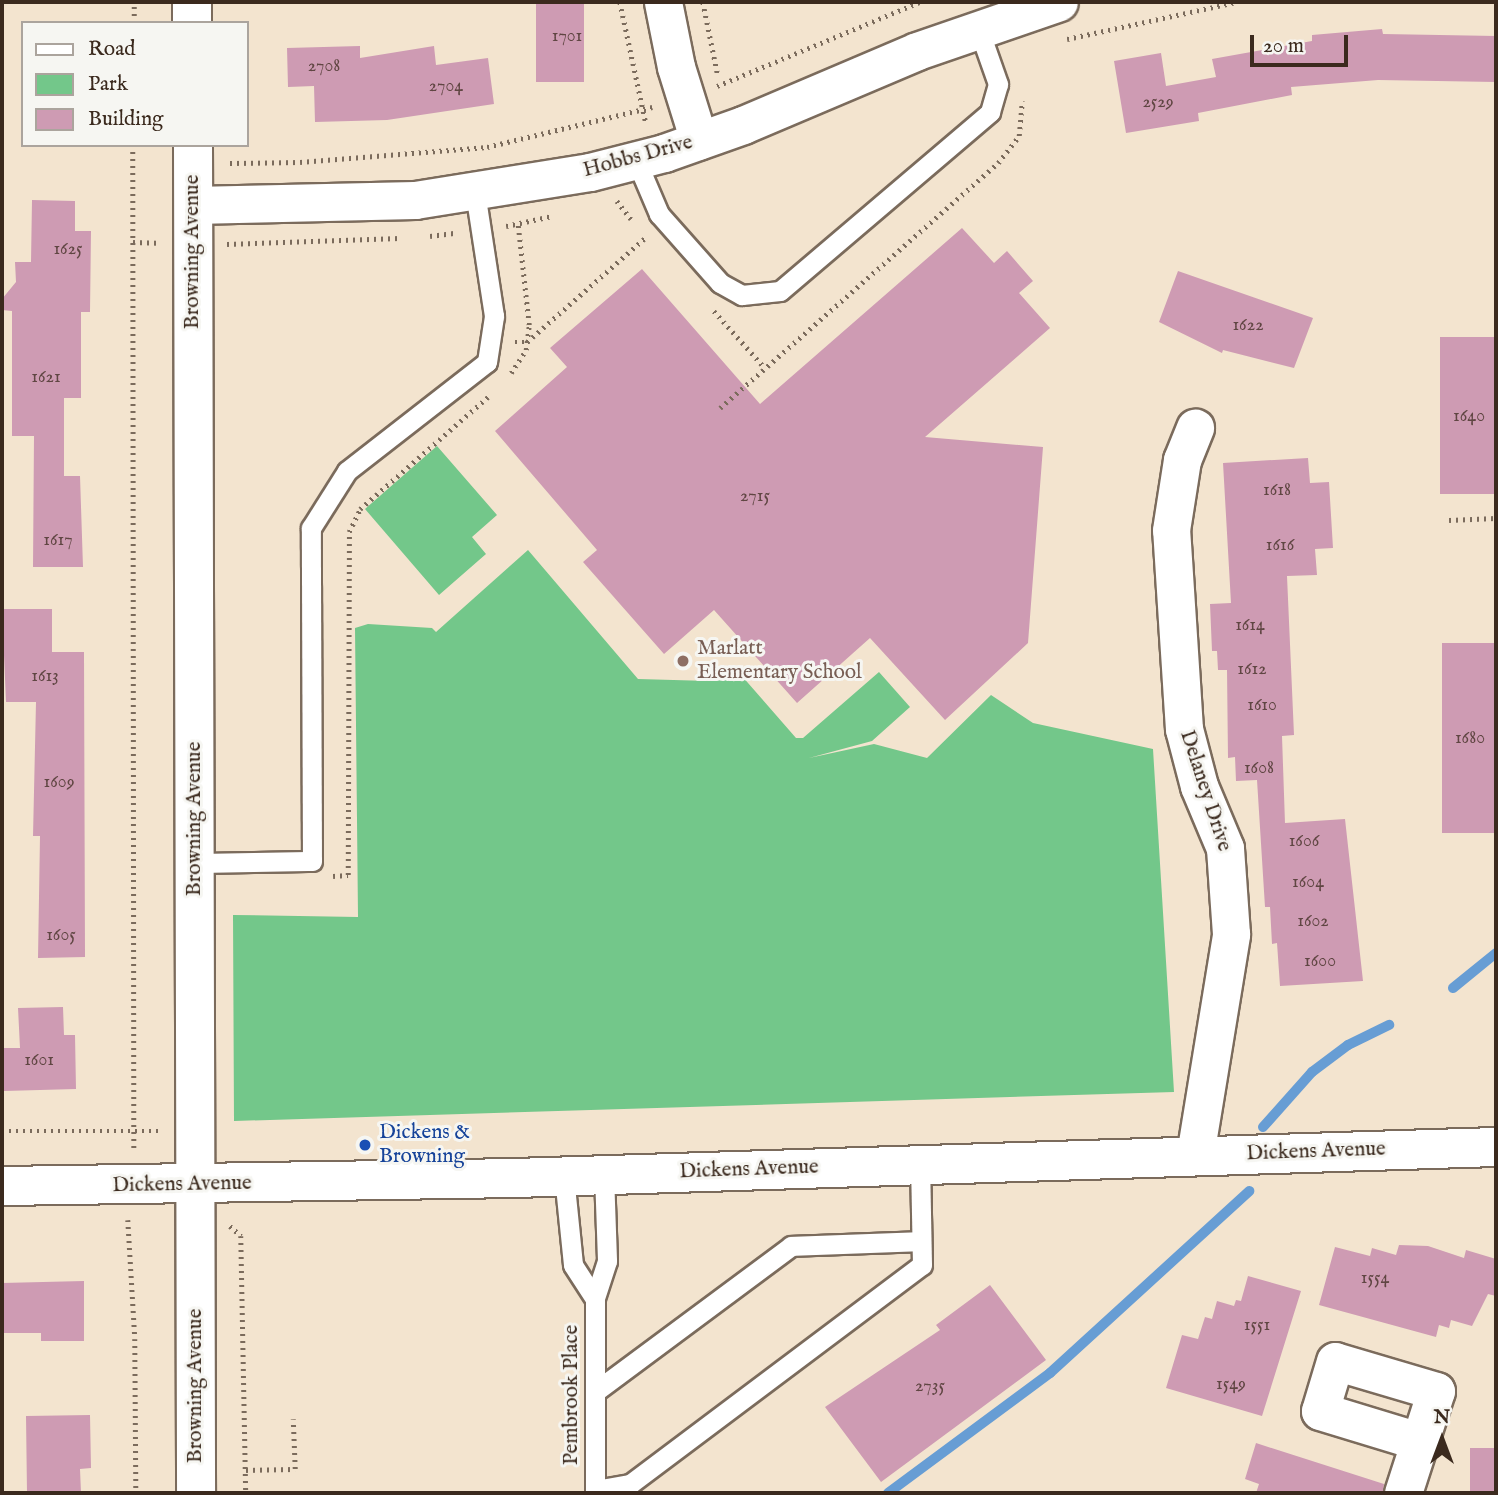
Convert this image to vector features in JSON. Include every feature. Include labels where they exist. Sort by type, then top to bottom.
[{"type":"street","points":[[192,2],[192,21]]},
{"type":"street","points":[[663,2],[676,67],[699,141]]},
{"type":"street","name":"Hobbs Drive","points":[[193,205],[353,204],[475,192],[641,144],[699,141],[979,30],[1059,2]]},
{"type":"street","name":"Browning Avenue","points":[[193,147],[195,1131],[210,1185],[197,1493]]},
{"type":"street","name":"Delaney Drive","points":[[1195,428],[1182,460],[1171,530],[1182,702],[1199,786],[1226,848],[1231,934],[1195,1155]]},
{"type":"street","name":"Dickens Avenue","points":[[2,1186],[210,1185],[1496,1147]]},
{"type":"street","points":[[1404,1493],[1419,1441]]},
{"type":"lane","points":[[641,144],[659,214],[720,283],[742,295],[780,291],[990,112],[998,84],[979,30]]},
{"type":"lane","points":[[195,863],[312,861],[311,528],[347,471],[487,362],[494,316],[475,192]]},
{"type":"lane","points":[[596,1391],[791,1246],[921,1241],[920,1165]]},
{"type":"lane","name":"Pembrook Place","points":[[604,1174],[607,1261],[595,1299],[595,1490],[631,1484],[922,1265],[921,1241]]},
{"type":"lane","name":"Pembrook Place","points":[[564,1175],[573,1265],[595,1299]]},
{"type":"path","points":[[134,2],[134,21]]},
{"type":"path","points":[[620,2],[641,144]]},
{"type":"path","points":[[703,2],[720,85]]},
{"type":"path","points":[[1060,41],[1190,8],[1237,2]]},
{"type":"path","points":[[720,408],[998,163],[1019,136]]},
{"type":"path","points":[[133,147],[135,1131],[134,1186],[126,1236],[135,1339],[136,1493]]},
{"type":"path","points":[[230,163],[300,162],[487,147]]},
{"type":"path","points":[[616,200],[628,215]]},
{"type":"path","points":[[518,225],[527,342]]},
{"type":"path","points":[[508,376],[527,342],[647,236]]},
{"type":"path","points":[[133,242],[157,243]]},
{"type":"path","points":[[490,340],[527,342]]},
{"type":"path","points":[[312,861],[333,876],[348,875],[349,532],[354,518],[492,393]]},
{"type":"path","points":[[1449,520],[1496,518]]},
{"type":"path","points":[[2,1131],[195,1131]]},
{"type":"path","points":[[210,1185],[225,1221],[241,1236],[246,1493]]},
{"type":"path","points":[[246,1470],[295,1469],[293,1419]]},
{"type":"green space","points":[[437,446],[497,515],[472,537],[486,554],[439,595],[365,509]]},
{"type":"green space","points":[[528,550],[638,679],[709,681],[724,669],[741,675],[796,738],[803,738],[879,672],[910,707],[872,741],[809,758],[874,744],[927,758],[991,695],[1033,723],[1153,749],[1174,1092],[234,1121],[233,915],[358,917],[355,628],[368,624],[432,628],[436,632]]},
{"type":"building","points":[[536,2],[584,2],[584,82],[536,82]]},
{"type":"building","points":[[1382,29],[1383,34],[1496,36],[1496,82],[1378,80],[1291,87],[1292,95],[1198,113],[1199,121],[1126,133],[1114,61],[1161,53],[1166,86],[1216,77],[1212,59],[1312,41],[1312,35]]},
{"type":"building","points":[[360,46],[360,58],[434,46],[436,65],[488,58],[494,104],[387,120],[315,122],[314,86],[288,87],[287,48]]},
{"type":"building","points":[[32,200],[75,201],[75,231],[91,231],[90,312],[81,312],[81,398],[64,398],[64,476],[80,476],[83,567],[33,567],[34,436],[12,436],[12,311],[2,310],[2,299],[16,282],[15,262],[31,262]]},
{"type":"building","name":"Marlatt Elementary School","points":[[962,228],[994,263],[1007,251],[1033,281],[1019,293],[1050,328],[925,437],[1043,447],[1028,643],[945,720],[870,638],[797,703],[714,610],[664,654],[583,562],[597,550],[495,431],[567,367],[550,348],[642,269],[760,404]]},
{"type":"building","points":[[1178,271],[1313,318],[1294,368],[1223,350],[1222,353],[1159,322]]},
{"type":"building","points":[[1440,337],[1496,337],[1496,494],[1440,494]]},
{"type":"building","points":[[1308,458],[1310,483],[1329,482],[1333,548],[1315,549],[1317,575],[1287,576],[1294,735],[1282,736],[1285,823],[1345,819],[1363,981],[1280,986],[1277,943],[1272,944],[1270,907],[1265,907],[1257,780],[1236,781],[1235,757],[1228,758],[1227,670],[1218,670],[1217,651],[1212,651],[1210,604],[1231,603],[1223,463]]},
{"type":"building","points":[[2,609],[52,609],[52,652],[84,652],[85,957],[38,958],[40,836],[33,836],[36,702],[6,702]]},
{"type":"building","points":[[1442,643],[1496,643],[1496,833],[1442,833]]},
{"type":"building","points":[[63,1007],[64,1035],[75,1035],[76,1089],[4,1091],[2,1048],[20,1048],[18,1008]]},
{"type":"building","points":[[1399,1245],[1428,1246],[1464,1258],[1466,1250],[1496,1259],[1496,1296],[1488,1294],[1472,1326],[1451,1320],[1449,1328],[1439,1325],[1436,1337],[1319,1305],[1335,1247],[1370,1256],[1372,1248],[1396,1255]]},
{"type":"building","points":[[1248,1276],[1301,1291],[1262,1416],[1166,1388],[1182,1335],[1198,1339],[1205,1317],[1212,1319],[1217,1301],[1234,1306],[1236,1300],[1241,1301]]},
{"type":"building","points":[[84,1281],[84,1341],[41,1341],[41,1333],[2,1333],[2,1283]]},
{"type":"building","points":[[990,1285],[1046,1360],[881,1482],[825,1407],[940,1330],[936,1325]]},
{"type":"building","points":[[90,1415],[91,1468],[80,1469],[81,1493],[27,1493],[26,1416]]},
{"type":"building","points":[[1256,1443],[1384,1484],[1383,1493],[1256,1493],[1259,1484],[1245,1479]]},
{"type":"building","points":[[1470,1448],[1496,1448],[1496,1493],[1470,1493]]},
{"type":"waterway","points":[[1453,988],[1496,953]]},
{"type":"waterway","points":[[1263,1127],[1312,1072],[1348,1045],[1389,1025]]},
{"type":"waterway","points":[[888,1493],[1050,1373],[1249,1191]]},
{"type":"place","name":"Marlatt Elementary School","points":[[683,661]]},
{"type":"place","name":"Dickens & Browning","points":[[365,1145]]}]
